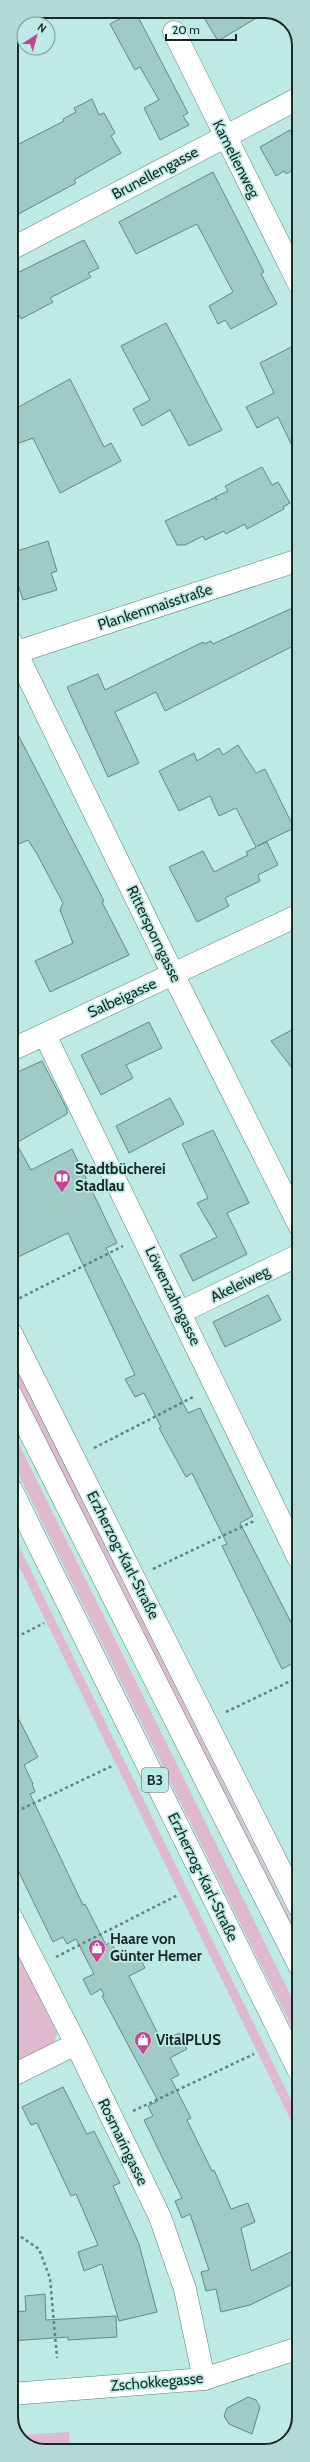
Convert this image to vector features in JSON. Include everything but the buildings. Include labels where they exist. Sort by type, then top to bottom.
[{"type":"street","name":"Kamelienweg","points":[[174,32],[224,137],[292,270]]},
{"type":"street","name":"Brunellengasse","points":[[18,245],[292,102]]},
{"type":"street","name":"Plankenmaisstraße","points":[[18,647],[292,562]]},
{"type":"street","name":"Rittersporngasse","points":[[18,659],[292,1211]]},
{"type":"street","name":"Salbeigasse","points":[[18,1047],[292,918]]},
{"type":"street","name":"Löwenzahngasse","points":[[44,1034],[181,1312],[292,1544]]},
{"type":"street","name":"Akeleiweg","points":[[181,1312],[292,1258]]},
{"type":"street","name":"Erzherzog-Karl-Straße","points":[[18,1346],[292,1893]]},
{"type":"street","name":"Erzherzog-Karl-Straße","points":[[18,1409],[292,1951]]},
{"type":"street","name":"Erzherzog-Karl-Straße","points":[[18,1503],[292,2057]]},
{"type":"street","name":"Rosmaringasse","points":[[18,1931],[76,2044],[160,2217],[185,2289],[204,2379]]},
{"type":"street","points":[[18,2073],[76,2044]]},
{"type":"street","name":"Zschokkegasse","points":[[18,2393],[204,2379],[292,2350]]},
{"type":"path","points":[[18,1299],[129,1243]]},
{"type":"path","points":[[88,1451],[196,1395]]},
{"type":"path","points":[[148,1571],[263,1517]]},
{"type":"path","points":[[18,1636],[44,1623]]},
{"type":"path","points":[[219,1715],[292,1680]]},
{"type":"path","points":[[18,1811],[114,1766]]},
{"type":"path","points":[[54,1958],[178,1895]]},
{"type":"path","points":[[131,2112],[254,2054]]},
{"type":"path","points":[[18,2235],[39,2249],[50,2278],[57,2358]]},
{"type":"shaded area","points":[[18,1366],[292,1923],[292,1947],[18,1389]]},
{"type":"shaded area","points":[[18,1442],[292,1998],[292,2028],[18,1473]]},
{"type":"shaded area","points":[[18,1544],[292,2102],[292,2123],[18,1564]]},
{"type":"shaded area","points":[[18,1955],[57,2033],[52,2049],[18,2066]]},
{"type":"shaded area","points":[[69,2432],[70,2444],[37,2443],[25,2435]]},
{"type":"place","name":"Stadtbücherei Stadlau","points":[[62,1193]]},
{"type":"place","name":"Haare von Günter Hemer","points":[[97,1963]]},
{"type":"place","name":"VitalPLUS","points":[[143,2055]]}]
